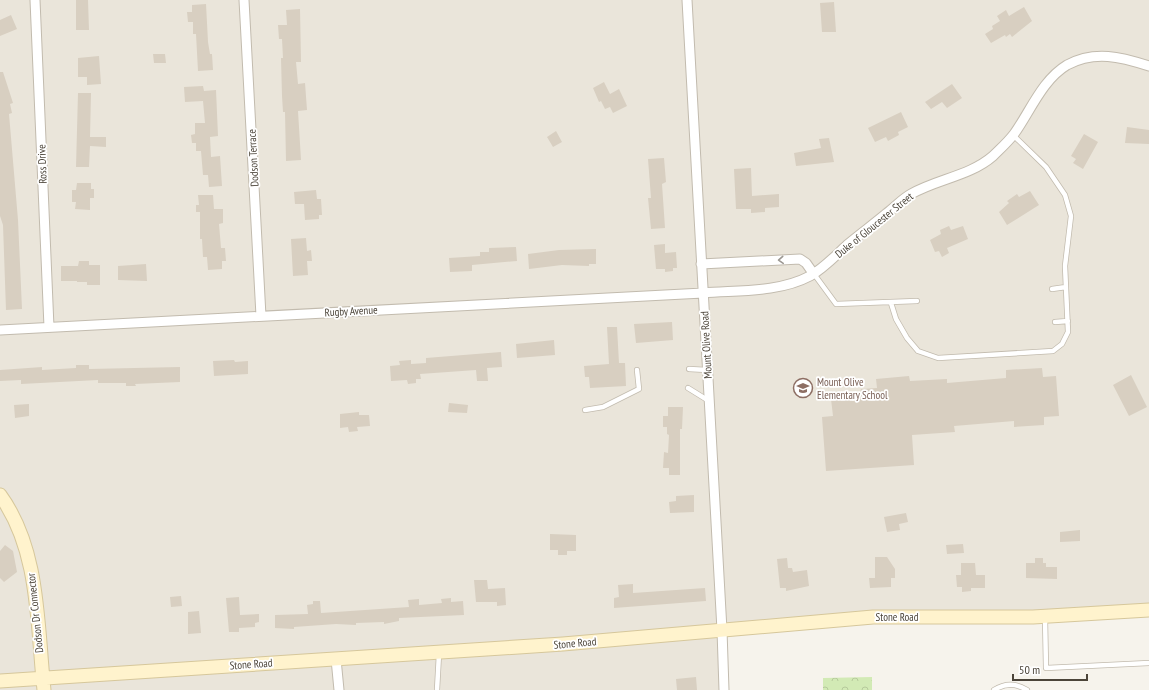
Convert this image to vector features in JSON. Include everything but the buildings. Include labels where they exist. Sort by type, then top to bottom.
[{"type":"street","name":"Ross Drive","points":[[35,0],[49,327]]},
{"type":"street","name":"Dodson Terrace","points":[[244,0],[261,316]]},
{"type":"street","name":"Mount Olive Road","points":[[687,0],[722,630],[724,690]]},
{"type":"street","name":"Duke of Gloucester Street","points":[[703,293],[772,288],[786,285],[822,268],[848,244],[910,195],[927,186],[968,172],[992,157],[1013,135],[1051,78],[1067,66],[1086,58],[1103,55],[1120,57],[1149,66]]},
{"type":"street","points":[[701,264],[800,259],[806,263],[813,273]]},
{"type":"street","name":"Rugby Avenue","points":[[0,330],[703,293]]},
{"type":"street","name":"Dodson Dr Connector","points":[[0,495],[14,517],[23,538],[33,577],[43,684]]},
{"type":"street","name":"Stone Road","points":[[0,681],[43,684],[336,659],[563,644],[873,618],[1045,616],[1149,610]]},
{"type":"street","points":[[336,659],[338,690]]},
{"type":"lane","points":[[891,303],[896,319],[907,338],[918,351],[938,358],[1053,350],[1062,344],[1068,332],[1065,266],[1071,216],[1065,195],[1046,167],[1013,135]]},
{"type":"lane","points":[[813,273],[836,304],[916,301]]},
{"type":"lane","points":[[1052,289],[1066,287]]},
{"type":"lane","points":[[1055,322],[1068,321]]},
{"type":"lane","points":[[689,369],[707,370]]},
{"type":"lane","points":[[585,410],[603,407],[639,389],[637,370]]},
{"type":"lane","points":[[688,388],[709,401]]},
{"type":"lane","points":[[1045,616],[1046,668],[1149,663]]},
{"type":"lane","points":[[438,690],[439,652]]},
{"type":"lane","points":[[994,690],[1001,686],[1011,684],[1027,690]]},
{"type":"shaded area","points":[[0,0],[1149,0],[1149,609],[726,623],[728,690],[0,690]]},
{"type":"green space","points":[[872,677],[872,690],[823,690],[823,678]]},
{"type":"place","name":"Mount Olive Elementary School","points":[[803,388]]}]
